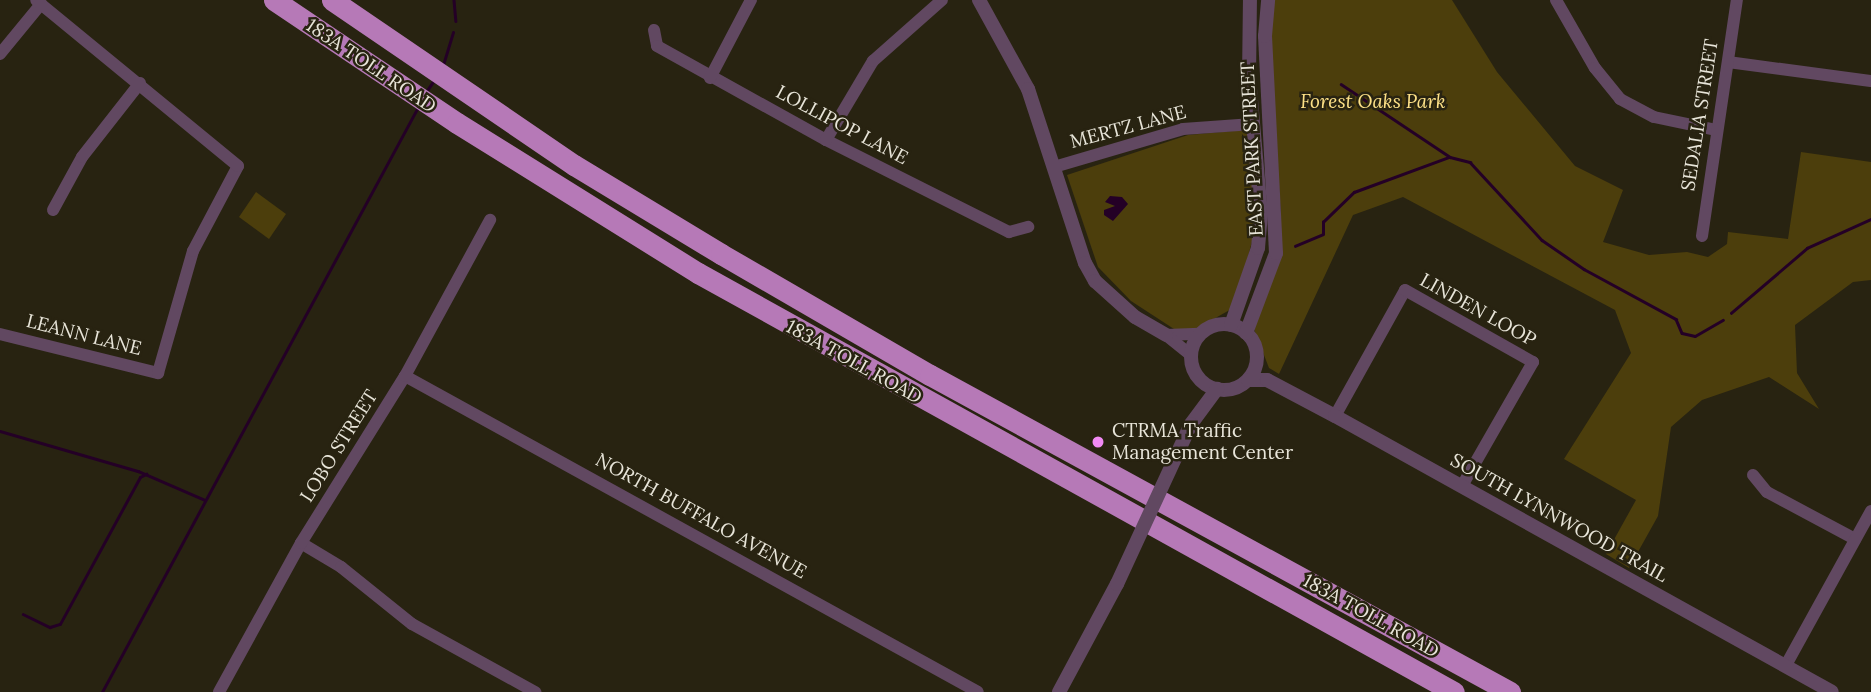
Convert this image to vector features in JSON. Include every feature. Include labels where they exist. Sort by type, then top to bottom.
[{"type":"highway","name":"183A TOLL ROAD","points":[[274,0],[392,81],[641,238],[1049,472],[1454,692]]},
{"type":"highway","name":"183A TOLL ROAD","points":[[331,0],[410,56],[654,214],[930,375],[1510,692]]},
{"type":"street","points":[[710,78],[751,0]]},
{"type":"street","points":[[826,139],[873,61],[942,0]]},
{"type":"street","points":[[979,0],[1028,89],[1095,281],[1135,317],[1166,335],[1191,355],[1200,380],[1194,418]]},
{"type":"street","name":"EAST PARK STREET","points":[[1231,325],[1258,248],[1261,214],[1253,124],[1250,0]]},
{"type":"street","name":"EAST PARK STREET","points":[[1246,333],[1276,253],[1265,36],[1268,0]]},
{"type":"street","points":[[1556,0],[1595,68],[1620,99],[1654,117],[1716,130]]},
{"type":"street","name":"SEDALIA STREET","points":[[1702,236],[1737,0]]},
{"type":"street","points":[[0,54],[39,2],[140,83],[82,156],[53,209]]},
{"type":"street","name":"LOLLIPOP LANE","points":[[654,30],[657,46],[710,78],[1009,232],[1028,227]]},
{"type":"street","points":[[1728,62],[1871,81]]},
{"type":"street","name":"LEANN LANE","points":[[0,334],[158,373],[193,251],[238,166],[140,83]]},
{"type":"street","name":"MERTZ LANE","points":[[1054,167],[1183,129],[1253,124]]},
{"type":"street","name":"LOBO STREET","points":[[219,692],[301,543],[405,376],[491,220]]},
{"type":"street","name":"LINDEN LOOP","points":[[1335,416],[1405,290],[1533,362],[1462,486]]},
{"type":"street","points":[[1166,335],[1200,334],[1215,326],[1231,325],[1246,333],[1255,347],[1256,364],[1248,380],[1233,388],[1217,389],[1200,380]]},
{"type":"street","points":[[1191,355],[1200,334]]},
{"type":"street","name":"SOUTH LYNNWOOD TRAIL","points":[[1256,364],[1267,380],[1832,692]]},
{"type":"street","name":"NORTH BUFFALO AVENUE","points":[[405,376],[978,692]]},
{"type":"street","name":"SOUTH LYNNWOOD TRAIL","points":[[1248,380],[1267,380]]},
{"type":"street","points":[[1059,692],[1116,584],[1194,418],[1217,389]]},
{"type":"street","points":[[1753,475],[1767,492],[1855,539]]},
{"type":"street","points":[[1786,665],[1871,511]]},
{"type":"street","points":[[301,543],[347,572],[412,624],[535,692]]},
{"type":"green space","name":"Forest Oaks Park","points":[[1271,0],[1452,0],[1497,72],[1575,166],[1623,190],[1603,242],[1649,255],[1687,252],[1708,257],[1727,244],[1728,232],[1788,239],[1801,152],[1871,162],[1871,280],[1853,282],[1795,325],[1797,373],[1819,409],[1769,377],[1702,400],[1671,427],[1658,516],[1629,568],[1606,554],[1636,500],[1564,459],[1631,353],[1615,310],[1403,197],[1353,215],[1279,374],[1269,368],[1254,329],[1279,248],[1281,215],[1268,37]]},
{"type":"green space","points":[[1245,130],[1250,137],[1256,226],[1235,307],[1194,330],[1174,329],[1131,301],[1098,267],[1067,175],[1188,135]]},
{"type":"green space","points":[[256,192],[286,214],[269,239],[239,217]]},
{"type":"shaded area","points":[[1110,196],[1122,197],[1128,204],[1113,221],[1104,215],[1104,210],[1115,206],[1105,202]]},
{"type":"waterway","points":[[454,0],[456,21]]},
{"type":"waterway","points":[[443,65],[453,32]]},
{"type":"waterway","points":[[426,92],[434,80]]},
{"type":"waterway","points":[[1341,84],[1450,157],[1470,162],[1542,240],[1584,269],[1676,319],[1682,333],[1695,336],[1723,320]]},
{"type":"waterway","points":[[102,692],[418,107]]},
{"type":"waterway","points":[[1295,246],[1323,234],[1323,222],[1354,192],[1449,157]]},
{"type":"waterway","points":[[1731,313],[1807,248],[1871,219]]},
{"type":"waterway","points":[[0,431],[138,471],[205,500]]},
{"type":"waterway","points":[[23,614],[50,627],[60,624],[140,477],[146,474]]},
{"type":"place","name":"CTRMA Traffic Management Center","points":[[1098,442]]}]
